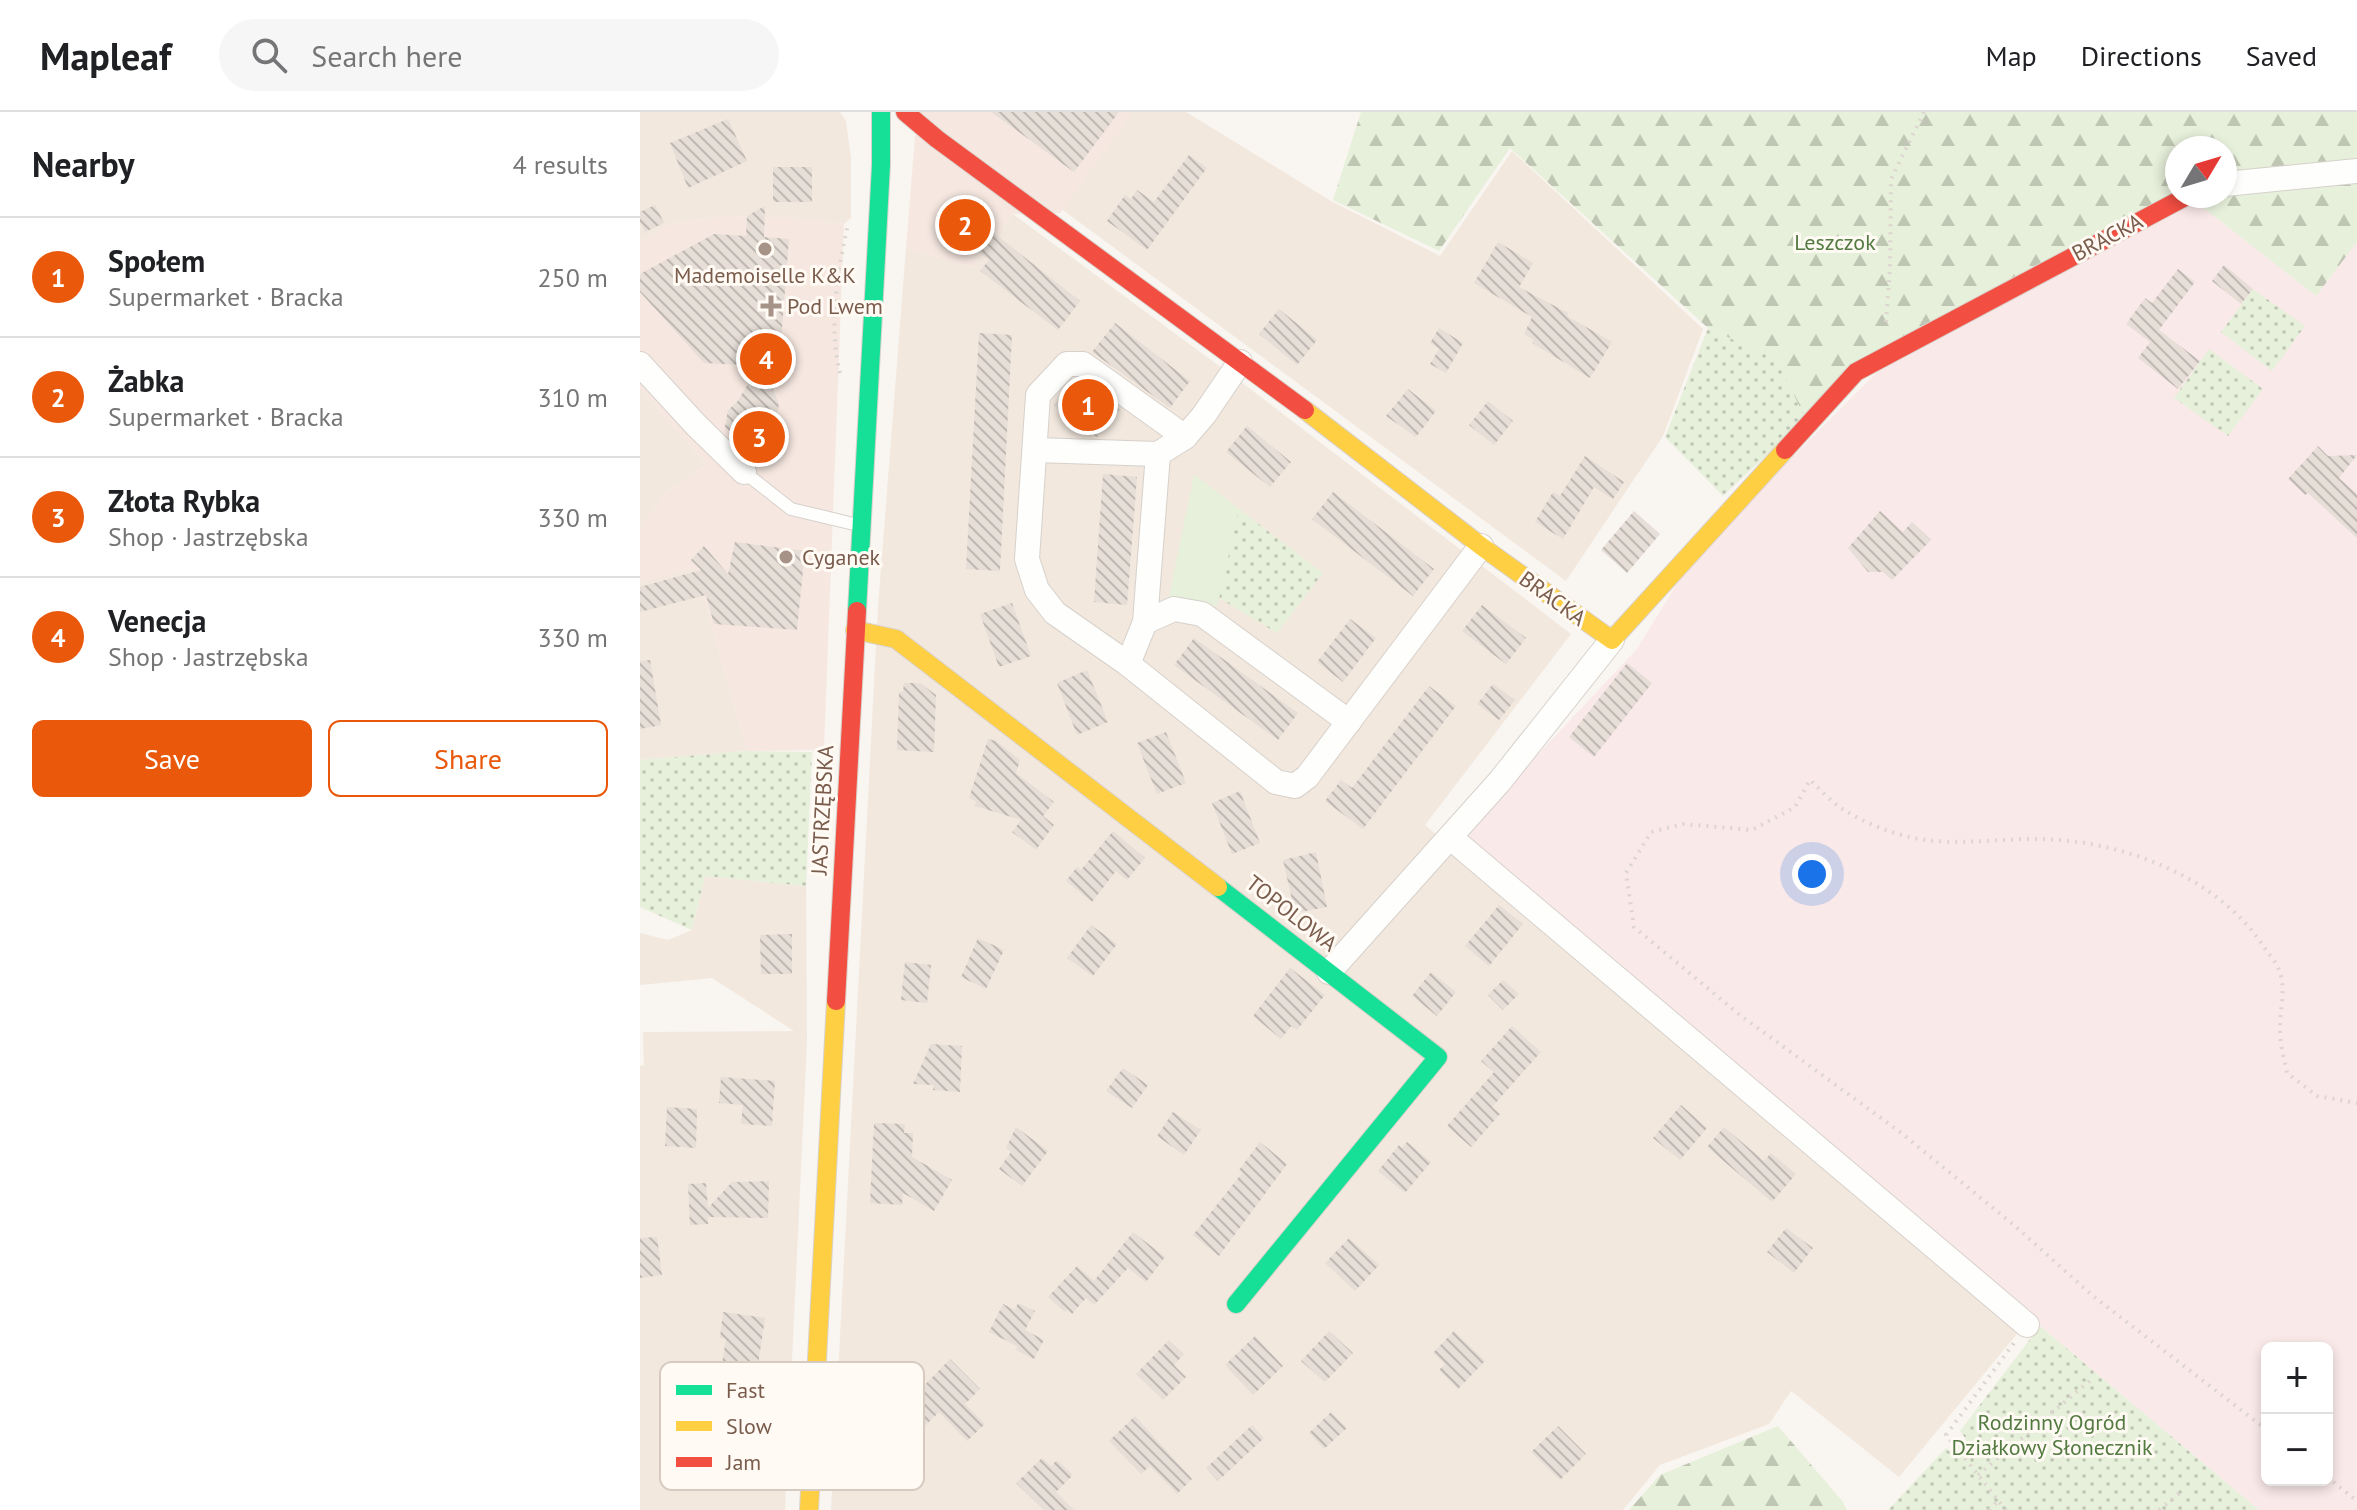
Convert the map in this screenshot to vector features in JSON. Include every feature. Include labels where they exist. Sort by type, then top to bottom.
[{"type":"street","name":"JASTRZĘBSKA","points":[[817,1362],[881,112]]},
{"type":"street","name":"BRACKA","points":[[905,112],[1481,546],[1612,640],[1856,372],[2165,208]]},
{"type":"street","points":[[2237,183],[2357,171]]},
{"type":"street","points":[[1035,450],[1158,454],[1185,437],[1240,362]]},
{"type":"street","points":[[640,364],[744,472]]},
{"type":"street","points":[[1185,437],[1083,364],[1067,364],[1038,395],[1027,559],[1037,590],[1055,613],[1128,664],[1276,782],[1295,786],[1307,777],[1481,546]]},
{"type":"street","points":[[1128,664],[1145,622],[1158,454]]},
{"type":"street","points":[[1145,622],[1174,609],[1202,614],[1349,722]]},
{"type":"street","name":"TOPOLOWA","points":[[855,630],[896,639],[1438,1057],[1236,1304]]},
{"type":"street","points":[[1329,972],[1500,781],[1612,640]]},
{"type":"street","points":[[1451,838],[2027,1325]]},
{"type":"street","name":"JASTRZĘBSKA","points":[[809,1510],[810,1490]]},
{"type":"lane","points":[[744,472],[791,509],[861,526]]},
{"type":"path","points":[[1883,356],[1890,268],[1891,179],[1924,112]]},
{"type":"path","points":[[2261,1425],[2093,1296],[2015,1226],[1900,1132],[1740,1015],[1634,927],[1626,873],[1651,832],[1683,824],[1752,830],[1795,807],[1810,780],[1841,808],[1888,831],[1915,838],[1949,842],[2035,839],[2084,842],[2124,851],[2167,869],[2219,897],[2253,929],[2280,971],[2280,1032],[2287,1073],[2317,1096],[2357,1103]]},
{"type":"path","points":[[2006,1510],[1946,1435],[2027,1325]]},
{"type":"path","points":[[1978,1475],[2092,1379]]},
{"type":"path","points":[[2333,1482],[2357,1501]]},
{"type":"path","points":[[2159,1510],[2183,1490]]},
{"type":"path","points":[[1989,1510],[1999,1500]]},
{"type":"shaded area","points":[[640,112],[840,112],[846,121],[851,158],[851,218],[844,224],[730,216],[672,223],[640,242]]},
{"type":"shaded area","points":[[917,112],[1133,112],[1060,213],[1013,214],[972,268],[906,248]]},
{"type":"shaded area","points":[[930,112],[1186,112],[1331,201],[1440,256],[1512,151],[1703,329],[1663,436],[1566,581]]},
{"type":"shaded area","points":[[2184,208],[2204,208],[2316,296],[2357,242],[2357,1510],[2259,1510],[1469,845],[1466,831],[1637,649],[1694,556],[1888,361]]},
{"type":"shaded area","points":[[1013,214],[1253,391],[1571,634],[1425,825],[2021,1329],[1899,1477],[1791,1391],[1769,1424],[1660,1465],[1623,1510],[831,1510],[832,1490],[924,1490],[924,1362],[839,1362],[878,607],[906,248],[972,268]]},
{"type":"shaded area","points":[[730,216],[844,224],[824,750],[747,751],[695,568],[640,582],[640,528],[665,493],[706,465],[640,388],[640,242],[672,223]]},
{"type":"shaded area","points":[[640,388],[706,465],[665,493],[640,528]]},
{"type":"shaded area","points":[[695,567],[747,751],[640,760],[640,582]]},
{"type":"shaded area","points":[[705,876],[806,886],[807,1041],[792,1362],[660,1362],[660,1490],[786,1490],[785,1510],[640,1510],[640,1066],[644,1065],[643,1032],[794,1031],[712,978],[640,985],[640,933],[668,940],[692,930]]},
{"type":"green space","name":"Leszczok","points":[[1361,112],[2357,112],[2357,242],[2316,296],[2204,208],[2237,208],[2237,136],[2165,136],[2165,208],[2184,208],[1888,361],[1806,419],[1776,359],[1708,328],[1510,148],[1439,251],[1333,200]]},
{"type":"green space","points":[[2253,289],[2305,326],[2272,371],[2221,332]]},
{"type":"green space","points":[[1708,328],[1776,359],[1806,418],[1723,496],[1665,437]]},
{"type":"green space","points":[[2209,349],[2263,389],[2228,436],[2174,398]]},
{"type":"green space","points":[[1194,474],[1239,509],[1217,607],[1169,597]]},
{"type":"green space","points":[[1239,509],[1323,573],[1277,633],[1219,598]]},
{"type":"green space","points":[[747,751],[812,752],[806,886],[705,876],[692,930],[640,907],[640,760]]},
{"type":"green space","name":"Rodzinny Ogród Działkowy Słonecznik","points":[[2040,1326],[2259,1510],[1888,1510],[1946,1448],[1950,1452],[1966,1439],[1960,1431]]},
{"type":"green space","points":[[1778,1426],[1847,1510],[1629,1510],[1660,1475]]},
{"type":"building","points":[[991,112],[1119,112],[1074,172]]},
{"type":"building","points":[[728,119],[747,161],[688,188],[670,143]]},
{"type":"building","points":[[1189,155],[1207,168],[1147,250],[1107,221],[1125,195],[1131,199],[1137,190],[1154,202]]},
{"type":"building","points":[[773,167],[812,167],[812,202],[773,202]]},
{"type":"building","points":[[952,200],[1080,301],[1058,330],[980,271],[989,260],[937,220]]},
{"type":"building","points":[[655,205],[664,223],[645,232],[640,222],[640,212]]},
{"type":"building","points":[[765,206],[764,237],[789,239],[779,367],[763,366],[779,404],[768,457],[748,454],[748,447],[725,427],[728,410],[737,402],[759,366],[704,363],[640,292],[640,274],[714,234],[746,236],[747,216]]},
{"type":"building","points":[[1498,242],[1533,263],[1519,287],[1568,313],[1567,316],[1612,342],[1590,378],[1532,343],[1534,340],[1524,334],[1532,317],[1474,283]]},
{"type":"building","points":[[2224,265],[2253,289],[2241,304],[2212,281]]},
{"type":"building","points":[[2178,269],[2195,282],[2150,342],[2126,324],[2145,298],[2152,303]]},
{"type":"building","points":[[1279,309],[1317,340],[1297,365],[1259,334]]},
{"type":"building","points":[[1115,323],[1190,381],[1170,408],[1092,352]]},
{"type":"building","points":[[1439,328],[1463,343],[1446,373],[1430,364],[1439,349],[1430,343]]},
{"type":"building","points":[[2159,330],[2200,361],[2178,389],[2138,358]]},
{"type":"building","points":[[979,333],[1012,335],[1000,571],[966,569]]},
{"type":"building","points":[[1074,379],[1120,409],[1097,437],[1054,405]]},
{"type":"building","points":[[1408,389],[1436,411],[1416,437],[1386,416]]},
{"type":"building","points":[[1488,401],[1513,421],[1494,445],[1469,425]]},
{"type":"building","points":[[1247,426],[1291,462],[1270,487],[1226,452]]},
{"type":"building","points":[[2318,446],[2328,456],[2357,455],[2339,478],[2357,494],[2357,538],[2288,479]]},
{"type":"building","points":[[1585,456],[1624,482],[1613,499],[1594,487],[1563,539],[1535,522],[1553,492],[1560,496]]},
{"type":"building","points":[[1103,474],[1137,477],[1127,605],[1094,602]]},
{"type":"building","points":[[1333,492],[1434,569],[1413,596],[1312,519]]},
{"type":"building","points":[[1634,511],[1660,534],[1627,573],[1601,550]]},
{"type":"building","points":[[1880,511],[1903,532],[1912,522],[1931,540],[1892,580],[1883,572],[1868,572],[1848,548]]},
{"type":"building","points":[[735,542],[805,551],[797,630],[714,624],[706,595],[640,612],[640,587],[701,570],[691,560],[704,546],[728,574]]},
{"type":"building","points":[[1012,603],[1031,656],[999,667],[980,614]]},
{"type":"building","points":[[1482,605],[1526,638],[1506,664],[1462,631]]},
{"type":"building","points":[[1350,619],[1376,638],[1343,682],[1317,662]]},
{"type":"building","points":[[1194,638],[1298,713],[1278,740],[1174,665]]},
{"type":"building","points":[[650,660],[661,725],[640,729],[640,661]]},
{"type":"building","points":[[1627,663],[1652,683],[1594,757],[1569,737]]},
{"type":"building","points":[[1087,670],[1108,722],[1077,735],[1057,683]]},
{"type":"building","points":[[904,683],[920,683],[936,695],[934,752],[897,750],[899,692],[903,692]]},
{"type":"building","points":[[1493,684],[1515,700],[1499,720],[1477,704]]},
{"type":"building","points":[[1429,686],[1456,706],[1363,829],[1325,801],[1341,780],[1352,788]]},
{"type":"building","points":[[1166,732],[1186,783],[1157,794],[1137,743]]},
{"type":"building","points":[[988,739],[996,741],[1020,760],[1016,773],[1054,802],[1043,816],[1054,825],[1036,850],[1012,832],[1021,820],[975,806],[976,801],[969,798]]},
{"type":"building","points":[[1240,791],[1260,843],[1232,854],[1212,803]]},
{"type":"building","points":[[1113,831],[1145,858],[1127,880],[1116,871],[1092,902],[1066,881],[1077,867],[1081,870]]},
{"type":"building","points":[[1316,852],[1327,907],[1295,913],[1283,860]]},
{"type":"building","points":[[1499,905],[1523,924],[1489,966],[1465,946]]},
{"type":"building","points":[[1091,925],[1117,944],[1093,976],[1067,958]]},
{"type":"building","points":[[792,934],[792,974],[761,974],[760,935]]},
{"type":"building","points":[[978,938],[1004,950],[986,989],[961,977]]},
{"type":"building","points":[[905,962],[931,965],[927,1003],[901,1000]]},
{"type":"building","points":[[1290,968],[1325,995],[1297,1030],[1291,1026],[1281,1039],[1253,1016]]},
{"type":"building","points":[[1431,972],[1456,992],[1437,1016],[1412,996]]},
{"type":"building","points":[[1503,980],[1519,994],[1503,1010],[1488,995]]},
{"type":"building","points":[[1512,1026],[1541,1052],[1492,1107],[1500,1114],[1471,1147],[1447,1126],[1494,1072],[1481,1061]]},
{"type":"building","points":[[931,1044],[962,1046],[960,1092],[933,1090],[934,1085],[913,1084]]},
{"type":"building","points":[[1123,1068],[1148,1085],[1132,1108],[1106,1091]]},
{"type":"building","points":[[721,1077],[775,1081],[772,1126],[741,1124],[743,1105],[719,1103]]},
{"type":"building","points":[[1681,1105],[1707,1128],[1680,1160],[1653,1138]]},
{"type":"building","points":[[667,1107],[697,1109],[696,1148],[665,1146]]},
{"type":"building","points":[[1173,1112],[1201,1130],[1184,1155],[1157,1136]]},
{"type":"building","points":[[874,1123],[905,1124],[904,1133],[913,1133],[912,1157],[952,1180],[934,1211],[903,1193],[902,1205],[870,1203]]},
{"type":"building","points":[[1016,1127],[1048,1151],[1022,1186],[999,1169],[1011,1152],[1006,1148]]},
{"type":"building","points":[[1724,1127],[1764,1161],[1771,1153],[1796,1174],[1772,1202],[1707,1147]]},
{"type":"building","points":[[1260,1142],[1287,1164],[1219,1256],[1193,1235],[1242,1173],[1239,1170]]},
{"type":"building","points":[[1407,1142],[1431,1162],[1405,1193],[1378,1171],[1399,1145],[1402,1148]]},
{"type":"building","points":[[769,1181],[768,1218],[708,1217],[708,1224],[690,1225],[688,1184],[706,1183],[708,1208],[732,1182]]},
{"type":"building","points":[[1786,1228],[1813,1248],[1794,1273],[1767,1252]]},
{"type":"building","points":[[1133,1232],[1165,1257],[1146,1282],[1128,1268],[1094,1305],[1086,1298],[1072,1314],[1067,1310],[1065,1312],[1048,1297],[1077,1266],[1094,1281]]},
{"type":"building","points":[[657,1237],[662,1275],[640,1278],[640,1238]]},
{"type":"building","points":[[1349,1238],[1379,1265],[1355,1291],[1325,1263]]},
{"type":"building","points":[[1018,1303],[1035,1311],[1025,1330],[1044,1340],[1034,1359],[1016,1350],[1017,1346],[989,1332],[1003,1304],[1015,1310]]},
{"type":"building","points":[[723,1312],[765,1318],[758,1362],[722,1362],[726,1339],[720,1338]]},
{"type":"building","points":[[1329,1331],[1353,1353],[1325,1382],[1301,1361]]},
{"type":"building","points":[[1454,1331],[1485,1361],[1458,1389],[1439,1370],[1445,1364],[1433,1353]]},
{"type":"building","points":[[1255,1336],[1283,1366],[1253,1395],[1225,1365]]},
{"type":"building","points":[[1169,1340],[1184,1354],[1174,1365],[1186,1377],[1163,1400],[1136,1374]]},
{"type":"building","points":[[950,1359],[980,1389],[965,1404],[985,1424],[967,1441],[939,1412],[924,1427],[924,1386]]},
{"type":"building","points":[[1331,1412],[1347,1428],[1324,1449],[1309,1433]]},
{"type":"building","points":[[1135,1416],[1192,1479],[1177,1494],[1150,1466],[1141,1474],[1109,1441]]},
{"type":"building","points":[[1252,1425],[1264,1438],[1218,1481],[1206,1468]]},
{"type":"building","points":[[1558,1426],[1586,1454],[1560,1480],[1531,1452]]},
{"type":"building","points":[[1042,1458],[1051,1466],[1057,1460],[1073,1475],[1056,1492],[1074,1510],[1044,1510],[1016,1483]]},
{"type":"traffic: fast","points":[[857,611],[881,165],[881,112]]},
{"type":"traffic: fast","points":[[1218,887],[1438,1057],[1236,1304]]},
{"type":"traffic: slow","points":[[1305,410],[1481,546],[1612,640],[1785,450]]},
{"type":"traffic: slow","points":[[855,630],[896,639],[1218,887]]},
{"type":"traffic: slow","points":[[817,1362],[836,1001]]},
{"type":"traffic: slow","points":[[809,1510],[810,1490]]},
{"type":"traffic: jam","points":[[905,112],[937,139],[1305,410]]},
{"type":"traffic: jam","points":[[1785,450],[1856,372],[2165,208]]},
{"type":"traffic: jam","points":[[836,1001],[857,611]]},
{"type":"place","name":"Żabka","points":[[965,225]]},
{"type":"place","name":"Mademoiselle K&K","points":[[765,249]]},
{"type":"place","name":"Pod Lwem","points":[[771,306]]},
{"type":"place","name":"Venecja","points":[[766,359]]},
{"type":"place","name":"Społem","points":[[1088,405]]},
{"type":"place","name":"Złota Rybka","points":[[759,437]]},
{"type":"place","name":"Cyganek","points":[[786,557]]}]
